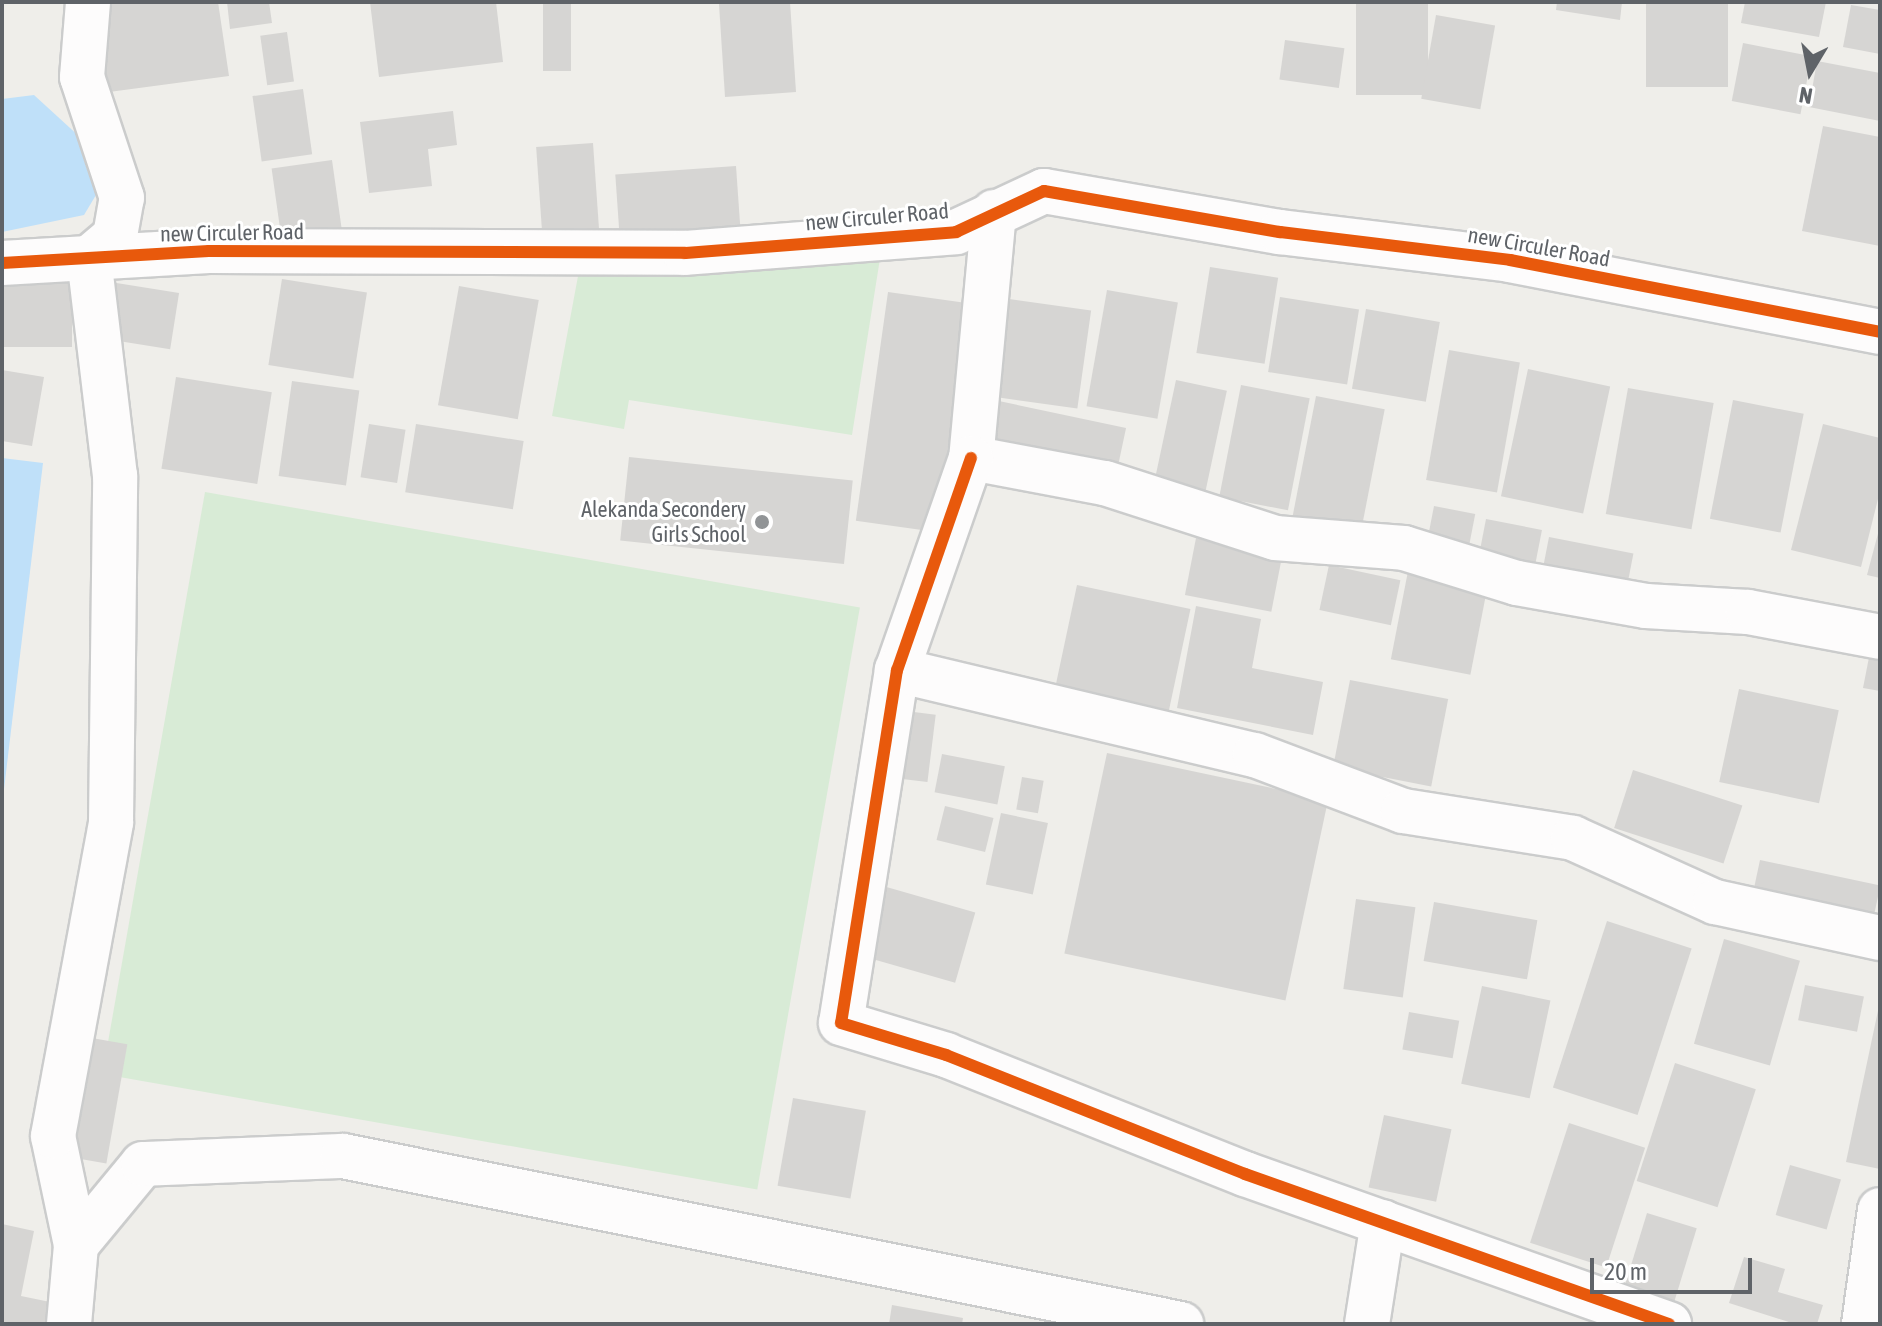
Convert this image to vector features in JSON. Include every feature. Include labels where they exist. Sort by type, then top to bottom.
[{"type":"street","points":[[69,1324],[76,1245],[53,1136],[111,822],[115,476],[89,258],[115,236],[122,198],[82,77],[88,2]]},
{"type":"street","name":"new Circuler Road","points":[[2,263],[209,251],[685,253],[956,232],[1044,191],[1280,232],[1510,260],[1880,332]]},
{"type":"street","points":[[994,212],[971,458],[897,670],[841,1023],[946,1055],[1245,1174],[1669,1324]]},
{"type":"street","points":[[971,458],[1105,483],[1275,538],[1404,548],[1517,583],[1646,606],[1748,612],[1880,637]]},
{"type":"street","points":[[897,670],[1255,755],[1403,811],[1573,838],[1715,902],[1880,938]]},
{"type":"street","points":[[76,1245],[143,1164],[343,1156],[1181,1324]]},
{"type":"street","points":[[1864,1324],[1880,1210]]},
{"type":"street","points":[[1367,1324],[1383,1222]]},
{"type":"green space","points":[[882,246],[852,435],[629,400],[624,429],[552,416],[581,260]]},
{"type":"green space","points":[[205,492],[860,607],[757,1189],[102,1074]]},
{"type":"water","points":[[34,95],[93,149],[99,190],[84,215],[2,232],[2,99]]},
{"type":"water","points":[[2,458],[43,463],[2,806]]},
{"type":"building","points":[[98,2],[218,2],[229,76],[109,92]]},
{"type":"building","points":[[227,2],[269,2],[272,23],[230,29]]},
{"type":"building","points":[[370,2],[496,2],[503,62],[379,77]]},
{"type":"building","points":[[543,2],[571,2],[571,71],[543,71]]},
{"type":"building","points":[[790,2],[796,92],[725,97],[719,4]]},
{"type":"building","points":[[1356,2],[1428,2],[1428,95],[1356,95]]},
{"type":"building","points":[[1557,2],[1622,2],[1620,20],[1556,10]]},
{"type":"building","points":[[1646,2],[1728,2],[1728,87],[1646,87]]},
{"type":"building","points":[[1745,2],[1826,2],[1819,37],[1741,23]]},
{"type":"building","points":[[1851,5],[1880,10],[1880,54],[1843,47]]},
{"type":"building","points":[[1436,15],[1495,25],[1480,109],[1421,99]]},
{"type":"building","points":[[287,32],[294,82],[267,85],[260,36]]},
{"type":"building","points":[[1285,40],[1344,48],[1339,88],[1279,80]]},
{"type":"building","points":[[1743,43],[1812,56],[1800,114],[1732,101]]},
{"type":"building","points":[[1817,61],[1880,73],[1880,121],[1809,107]]},
{"type":"building","points":[[303,89],[312,154],[262,161],[252,96]]},
{"type":"building","points":[[453,111],[457,145],[428,149],[432,186],[369,193],[360,122]]},
{"type":"building","points":[[1823,126],[1880,137],[1880,246],[1802,231]]},
{"type":"building","points":[[593,143],[599,234],[542,238],[536,147]]},
{"type":"building","points":[[332,160],[342,233],[282,242],[272,168]]},
{"type":"building","points":[[736,166],[740,229],[620,237],[615,174]]},
{"type":"building","points":[[2,267],[72,267],[72,347],[2,347]]},
{"type":"building","points":[[1210,267],[1278,278],[1265,364],[1196,353]]},
{"type":"building","points":[[282,279],[367,292],[353,378],[268,365]]},
{"type":"building","points":[[104,281],[179,293],[170,349],[95,337]]},
{"type":"building","points":[[459,286],[539,300],[518,419],[438,405]]},
{"type":"building","points":[[1107,290],[1178,303],[1157,419],[1087,406]]},
{"type":"building","points":[[888,292],[968,303],[936,532],[856,521]]},
{"type":"building","points":[[1280,297],[1359,310],[1347,385],[1268,372]]},
{"type":"building","points":[[1002,298],[1091,311],[1077,409],[988,396]]},
{"type":"building","points":[[1366,309],[1440,322],[1426,402],[1352,389]]},
{"type":"building","points":[[1449,350],[1520,363],[1497,492],[1426,480]]},
{"type":"building","points":[[1528,369],[1610,386],[1583,514],[1501,496]]},
{"type":"building","points":[[2,370],[44,377],[32,446],[2,441]]},
{"type":"building","points":[[176,377],[272,392],[257,484],[161,469]]},
{"type":"building","points":[[1176,380],[1227,391],[1206,491],[1155,480]]},
{"type":"building","points":[[292,381],[359,390],[346,486],[279,476]]},
{"type":"building","points":[[1241,385],[1310,398],[1288,510],[1219,497]]},
{"type":"building","points":[[1628,388],[1714,403],[1691,529],[1606,514]]},
{"type":"building","points":[[1316,396],[1385,409],[1361,531],[1292,518]]},
{"type":"building","points":[[994,400],[1126,428],[1115,478],[983,450]]},
{"type":"building","points":[[1733,400],[1804,414],[1781,533],[1710,519]]},
{"type":"building","points":[[369,424],[406,430],[397,483],[361,477]]},
{"type":"building","points":[[416,424],[524,441],[513,509],[405,492]]},
{"type":"building","points":[[1823,424],[1880,438],[1880,491],[1861,567],[1791,550]]},
{"type":"building","points":[[629,457],[853,481],[844,564],[620,541]]},
{"type":"building","points":[[1434,506],[1475,514],[1467,557],[1426,549]]},
{"type":"building","points":[[1486,519],[1542,530],[1536,562],[1480,551]]},
{"type":"building","points":[[1880,526],[1880,578],[1867,575]]},
{"type":"building","points":[[1549,537],[1633,553],[1626,593],[1541,576]]},
{"type":"building","points":[[1196,538],[1282,555],[1271,612],[1185,595]]},
{"type":"building","points":[[1329,565],[1400,580],[1391,625],[1319,610]]},
{"type":"building","points":[[1409,566],[1489,581],[1470,675],[1391,659]]},
{"type":"building","points":[[1077,585],[1190,609],[1166,723],[1053,698]]},
{"type":"building","points":[[1196,606],[1261,619],[1252,668],[1323,682],[1313,735],[1177,708]]},
{"type":"building","points":[[1872,642],[1880,644],[1880,691],[1863,688]]},
{"type":"building","points":[[1350,680],[1448,699],[1431,786],[1333,767]]},
{"type":"building","points":[[1739,689],[1839,710],[1819,803],[1719,782]]},
{"type":"building","points":[[898,710],[936,715],[927,782],[890,777]]},
{"type":"building","points":[[1107,753],[1328,800],[1285,1001],[1064,954]]},
{"type":"building","points":[[942,754],[1005,766],[997,804],[935,792]]},
{"type":"building","points":[[1633,770],[1742,806],[1724,864],[1614,828]]},
{"type":"building","points":[[1022,777],[1044,781],[1038,813],[1016,809]]},
{"type":"building","points":[[945,806],[994,818],[985,852],[937,840]]},
{"type":"building","points":[[1001,813],[1048,823],[1033,894],[986,884]]},
{"type":"building","points":[[1760,860],[1880,886],[1867,950],[1746,925]]},
{"type":"building","points":[[883,886],[975,912],[955,983],[863,956]]},
{"type":"building","points":[[1356,899],[1415,907],[1403,997],[1343,989]]},
{"type":"building","points":[[1434,902],[1537,920],[1527,979],[1424,961]]},
{"type":"building","points":[[1607,921],[1692,949],[1638,1115],[1553,1087]]},
{"type":"building","points":[[1724,939],[1800,961],[1770,1066],[1694,1044]]},
{"type":"building","points":[[1805,985],[1864,996],[1857,1032],[1798,1020]]},
{"type":"building","points":[[1482,986],[1550,1001],[1530,1098],[1461,1084]]},
{"type":"building","points":[[1880,1006],[1880,1169],[1846,1162]]},
{"type":"building","points":[[1409,1012],[1459,1021],[1453,1058],[1402,1049]]},
{"type":"building","points":[[86,1037],[127,1044],[106,1163],[65,1156]]},
{"type":"building","points":[[1675,1063],[1756,1089],[1718,1207],[1637,1181]]},
{"type":"building","points":[[793,1098],[866,1111],[850,1198],[778,1186]]},
{"type":"building","points":[[1384,1115],[1451,1129],[1436,1202],[1369,1187]]},
{"type":"building","points":[[1569,1123],[1645,1148],[1606,1268],[1530,1243]]},
{"type":"building","points":[[1790,1165],[1841,1180],[1827,1230],[1776,1215]]},
{"type":"building","points":[[1647,1213],[1697,1228],[1674,1304],[1624,1289]]},
{"type":"building","points":[[2,1224],[34,1231],[21,1296],[55,1303],[51,1324],[2,1324]]},
{"type":"building","points":[[1744,1257],[1785,1269],[1778,1292],[1823,1305],[1817,1324],[1795,1324],[1729,1303]]},
{"type":"building","points":[[892,1305],[963,1318],[962,1324],[889,1324]]},
{"type":"cycle path","points":[[2,263],[209,251],[685,253],[956,232],[1044,191],[1280,232],[1510,260],[1880,332]]},
{"type":"cycle path","points":[[971,458],[897,670],[841,1023],[946,1055],[1245,1174],[1669,1324]]},
{"type":"place","name":"Alekanda Secondery Girls School","points":[[762,522]]}]
